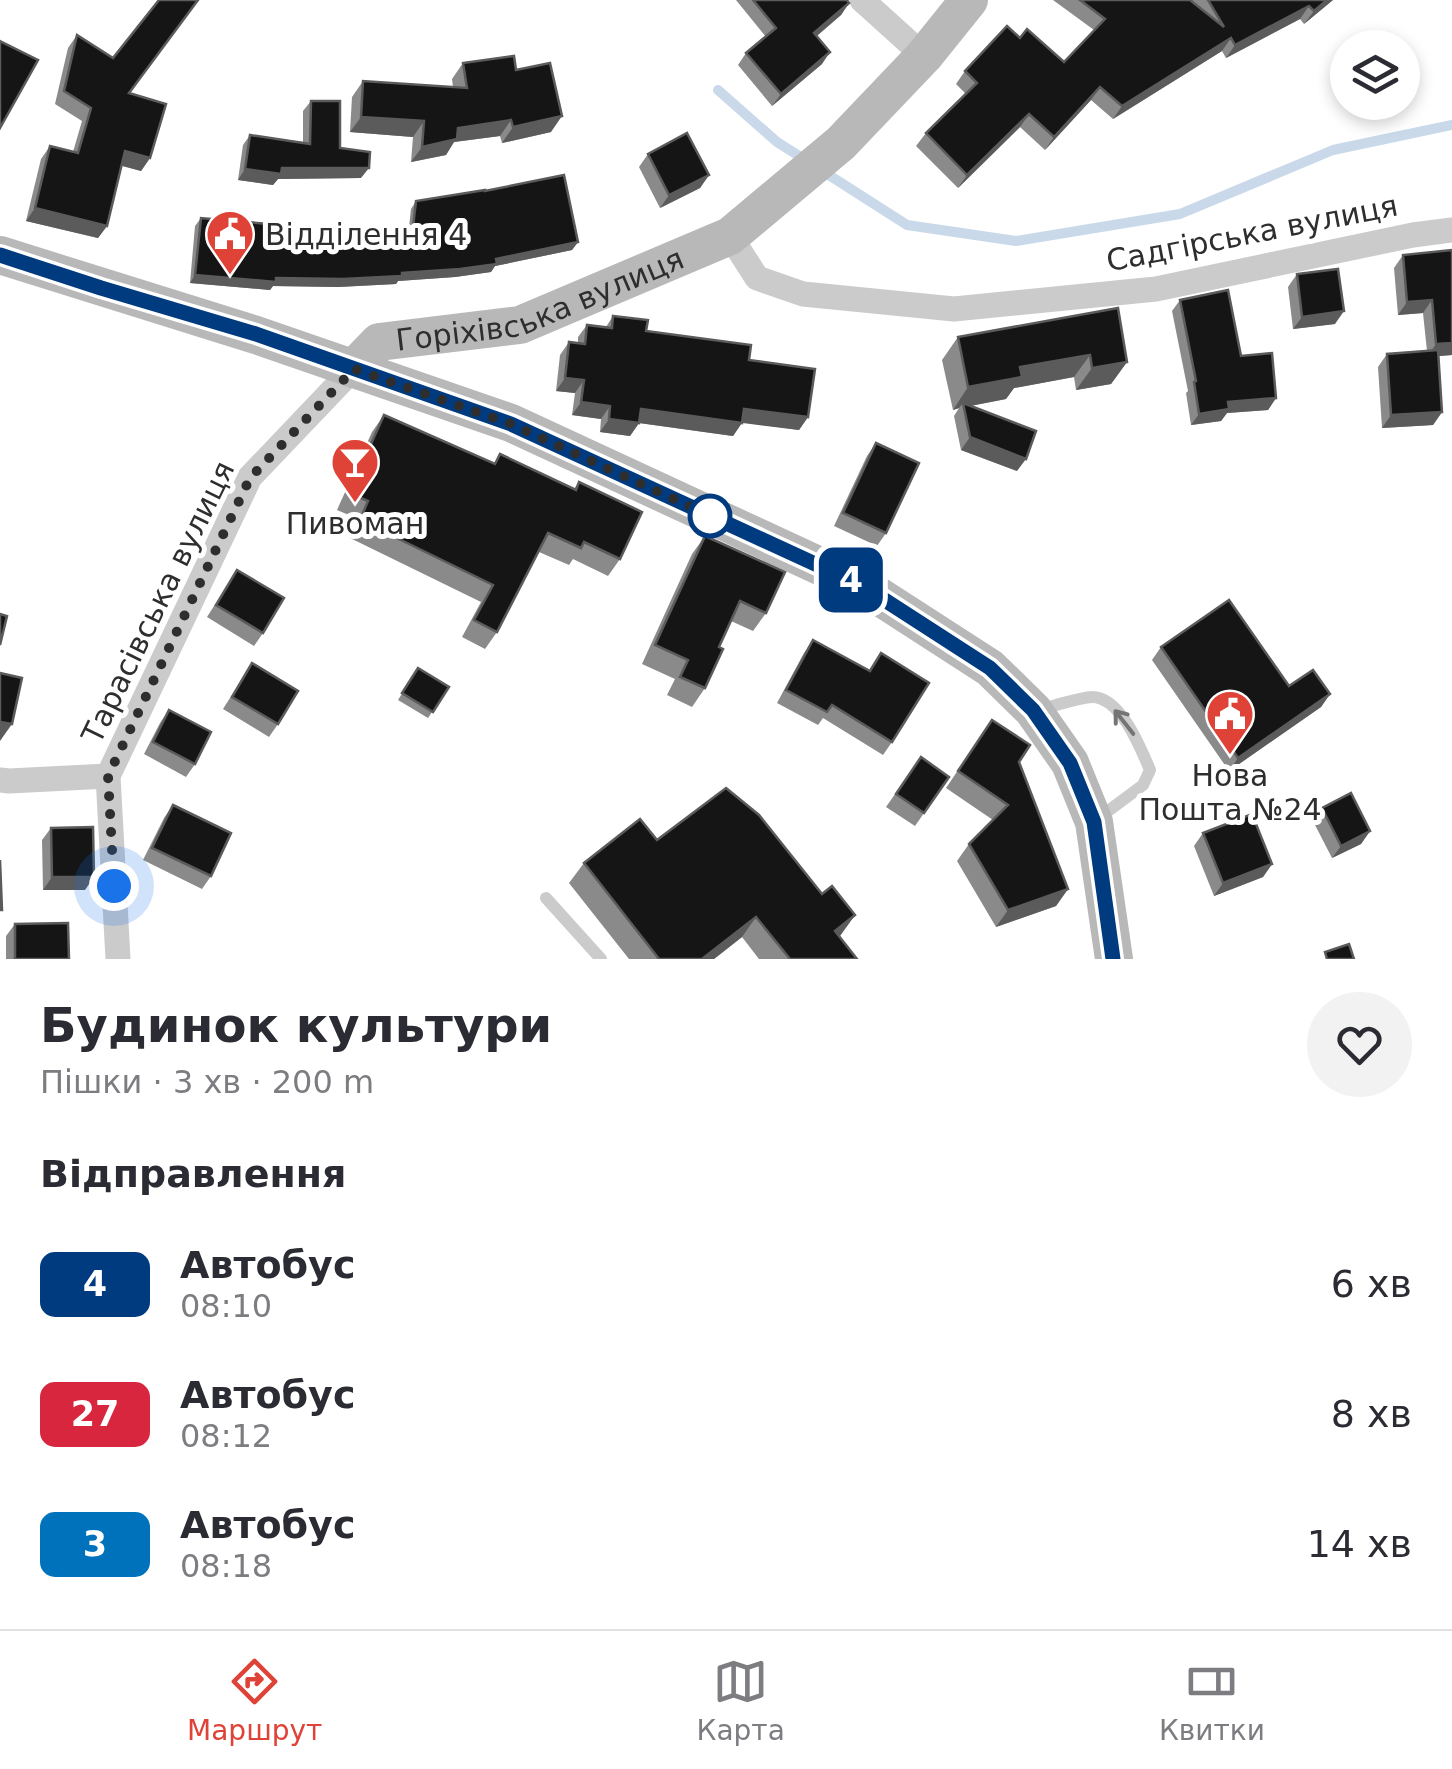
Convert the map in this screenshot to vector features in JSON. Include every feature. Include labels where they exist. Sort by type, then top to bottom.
[{"type":"street","points":[[862,0],[924,56]]},
{"type":"street","name":"Горіхівська вулиця","points":[[354,369],[379,342],[520,325],[730,236],[840,143],[924,56],[970,0]]},
{"type":"street","name":"Садгірська вулиця","points":[[730,236],[757,278],[803,294],[954,308],[1156,289],[1452,230]]},
{"type":"street","name":"Горіхівська вулиця","points":[[0,255],[256,334],[511,424],[863,586],[990,668],[1033,710],[1070,763],[1094,822],[1114,959]]},
{"type":"street","name":"Тарасівська вулиця","points":[[118,959],[108,776],[250,478],[354,369]]},
{"type":"street","points":[[0,780],[108,776]]},
{"type":"lane","points":[[1033,710],[1093,696],[1106,701],[1132,728],[1150,770],[1143,784],[1094,822]]},
{"type":"lane","points":[[546,898],[602,959]]},
{"type":"building","points":[[159,0],[198,0],[129,93],[166,104],[150,158],[125,151],[107,226],[35,208],[50,146],[78,153],[91,108],[64,91],[77,35],[113,58]]},
{"type":"building","points":[[753,0],[849,3],[814,33],[830,52],[781,94],[746,53],[776,28]]},
{"type":"building","points":[[1080,0],[1190,0],[1224,27],[1208,0],[1327,0],[1314,11],[1309,6],[1235,45],[1231,38],[1122,106],[1100,87],[1054,137],[1029,114],[967,175],[926,133],[977,83],[965,71],[1007,26],[1020,38],[1027,29],[1064,62],[1105,19]]},
{"type":"building","points":[[0,41],[38,60],[0,128]]},
{"type":"building","points":[[514,56],[516,70],[550,63],[562,116],[513,127],[511,120],[458,128],[457,139],[422,147],[424,121],[361,117],[363,81],[467,88],[463,63]]},
{"type":"building","points":[[311,101],[340,101],[340,148],[370,152],[369,168],[282,168],[281,174],[245,169],[250,135],[310,144]]},
{"type":"building","points":[[687,133],[709,175],[669,195],[648,154]]},
{"type":"building","points":[[564,175],[578,242],[496,259],[497,264],[402,276],[276,278],[276,282],[195,275],[201,218],[281,225],[280,241],[341,241],[340,230],[412,236],[416,201]]},
{"type":"building","points":[[1452,250],[1452,343],[1436,344],[1432,300],[1407,302],[1403,255]]},
{"type":"building","points":[[1338,269],[1344,311],[1302,317],[1297,274]]},
{"type":"building","points":[[1228,290],[1241,356],[1272,353],[1276,398],[1228,402],[1229,409],[1199,414],[1180,300]]},
{"type":"building","points":[[1118,308],[1127,362],[1092,368],[1090,355],[1020,367],[1022,377],[968,387],[958,337]]},
{"type":"building","points":[[613,316],[648,320],[646,331],[751,345],[749,360],[815,369],[808,417],[744,409],[742,423],[641,409],[639,423],[609,419],[610,406],[581,402],[584,380],[565,378],[569,342],[585,344],[587,325],[612,328]]},
{"type":"building","points":[[1438,350],[1442,412],[1391,415],[1387,354]]},
{"type":"building","points":[[963,403],[1036,431],[1026,459],[970,437]]},
{"type":"building","points":[[384,415],[495,464],[500,454],[576,490],[579,482],[642,512],[620,559],[584,542],[581,548],[548,533],[497,632],[474,620],[493,585],[360,520],[368,501],[349,493]]},
{"type":"building","points":[[876,443],[919,463],[886,533],[843,513]]},
{"type":"building","points":[[705,536],[785,572],[766,613],[740,601],[705,688],[680,677],[688,660],[655,645]]},
{"type":"building","points":[[237,570],[284,598],[263,633],[216,605]]},
{"type":"building","points":[[1229,600],[1289,686],[1313,670],[1330,694],[1238,758],[1161,647]]},
{"type":"building","points":[[0,614],[7,616],[0,645]]},
{"type":"building","points":[[813,640],[870,671],[881,653],[929,683],[892,742],[832,705],[827,712],[786,690]]},
{"type":"building","points":[[252,663],[298,691],[278,724],[232,697]]},
{"type":"building","points":[[418,668],[449,687],[433,712],[402,693]]},
{"type":"building","points":[[0,673],[22,678],[12,724],[0,722]]},
{"type":"building","points":[[169,710],[211,732],[195,764],[153,742]]},
{"type":"building","points":[[992,720],[1030,745],[1019,762],[1068,889],[1008,910],[969,844],[1008,805],[958,771]]},
{"type":"building","points":[[921,757],[949,777],[924,813],[896,794]]},
{"type":"building","points":[[726,788],[759,815],[822,894],[832,886],[855,915],[835,931],[857,959],[790,959],[756,917],[702,959],[659,959],[584,863],[640,819],[657,840]]},
{"type":"building","points":[[1351,793],[1370,831],[1341,846],[1322,808]]},
{"type":"building","points":[[173,805],[231,833],[211,876],[152,848]]},
{"type":"building","points":[[1252,814],[1272,864],[1223,883],[1203,833]]},
{"type":"building","points":[[93,827],[94,877],[52,877],[51,828]]},
{"type":"building","points":[[68,923],[69,959],[15,959],[15,924]]},
{"type":"building","points":[[1349,944],[1354,959],[1327,959],[1325,952]]},
{"type":"waterway","points":[[718,90],[777,142],[807,161]]},
{"type":"waterway","points":[[821,170],[907,225],[1016,241],[1180,214],[1333,150],[1452,125]]},
{"type":"bus line","name":"4","points":[[0,255],[256,334],[511,424],[863,586],[990,668],[1033,710],[1070,763],[1094,822],[1113,959]]},
{"type":"place","name":"Відділення 4","points":[[230,276]]},
{"type":"place","name":"Пивоман","points":[[355,504]]},
{"type":"place","name":"Нова Пошта №24","points":[[1230,756]]},
{"type":"route","points":[[114,886],[108,776],[250,478],[354,369],[511,424],[726,523],[710,516]]}]
